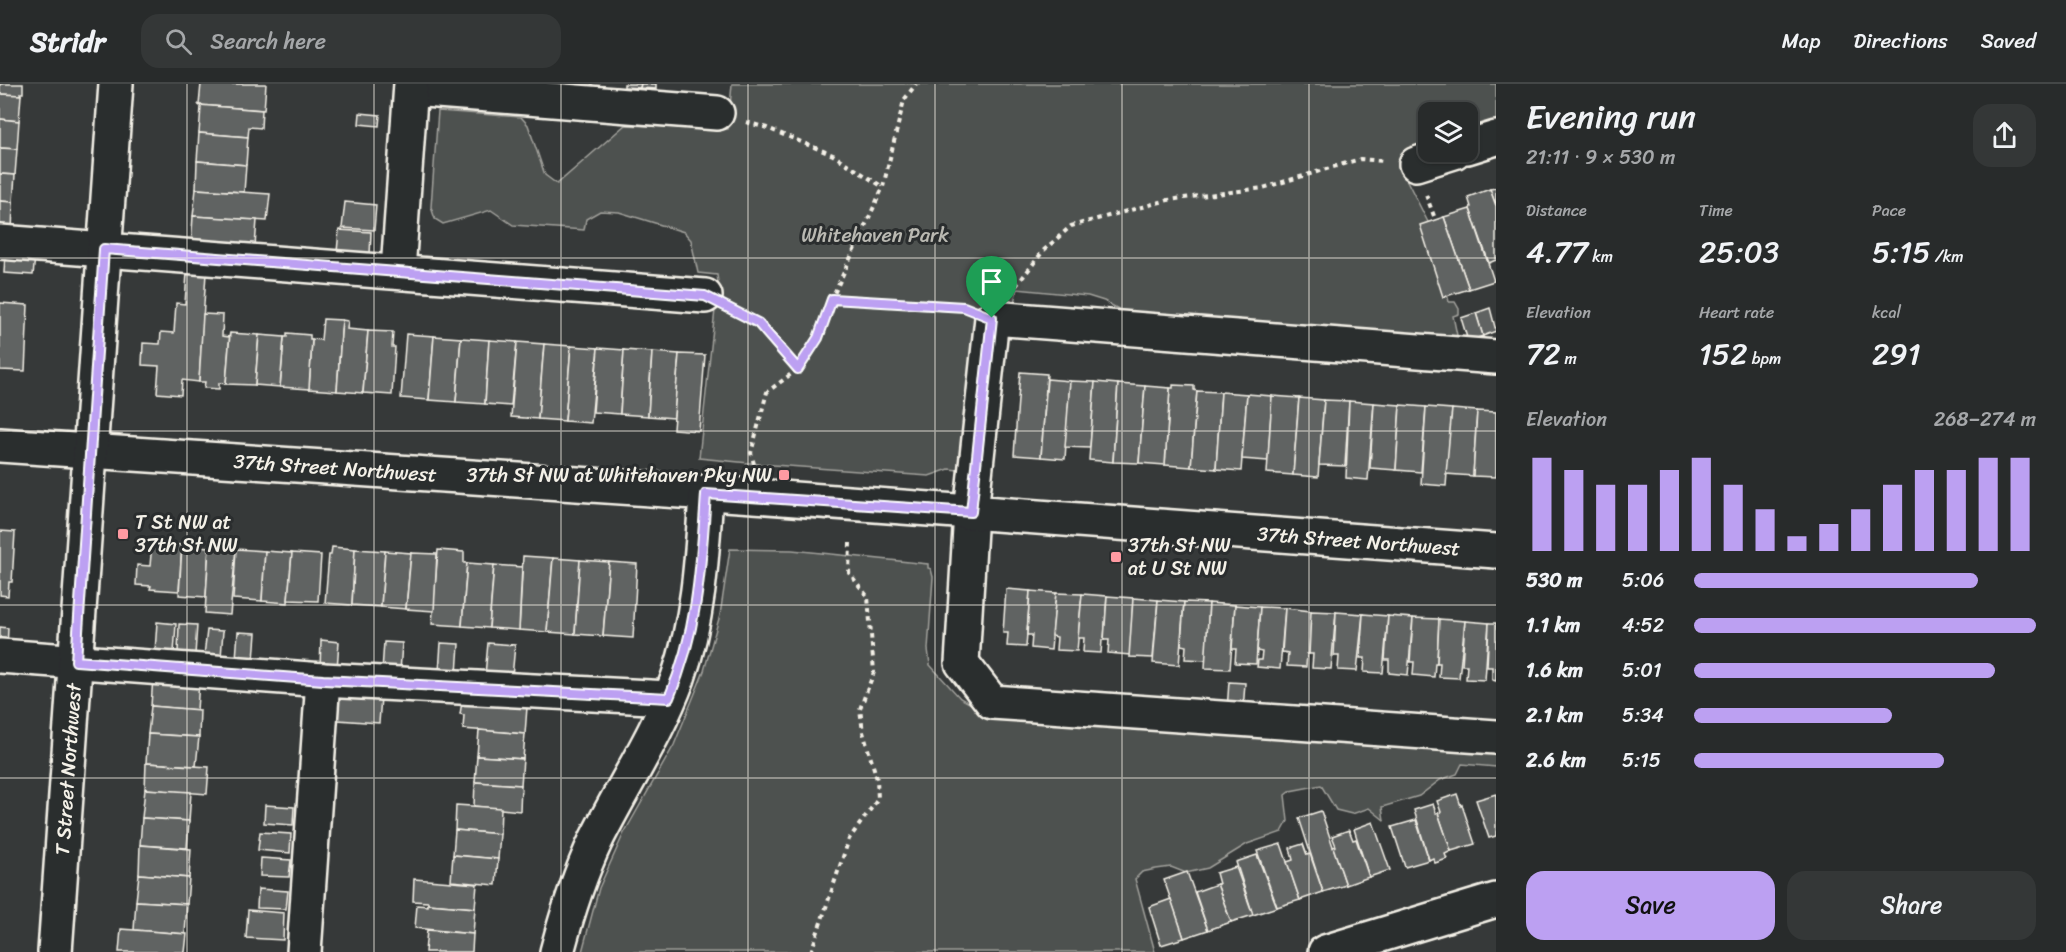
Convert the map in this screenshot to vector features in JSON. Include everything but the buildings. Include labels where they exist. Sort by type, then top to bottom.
[{"type":"street","name":"T Street Northwest","points":[[55,952],[116,84]]},
{"type":"street","points":[[398,271],[411,86],[717,113]]},
{"type":"street","points":[[1478,144],[1496,138]]},
{"type":"street","points":[[1416,164],[1422,162]]},
{"type":"street","points":[[0,242],[705,296]]},
{"type":"street","points":[[1496,357],[992,318],[971,512],[962,663],[992,702],[1496,737]]},
{"type":"street","name":"37th Street Northwest","points":[[0,445],[1496,551]]},
{"type":"street","points":[[557,952],[571,901],[595,841],[657,725],[678,677],[698,598],[706,494]]},
{"type":"street","points":[[0,656],[323,680],[669,698]]},
{"type":"street","points":[[304,952],[323,680]]},
{"type":"street","points":[[1325,952],[1496,900]]},
{"type":"path","points":[[756,470],[752,453],[767,392],[798,369],[818,338],[832,299],[883,187],[904,100],[916,84]]},
{"type":"path","points":[[717,113],[767,128],[834,155],[883,187]]},
{"type":"path","points":[[832,299],[964,307],[992,318],[1044,249],[1071,226],[1168,200],[1263,188],[1360,159],[1416,164]]},
{"type":"path","points":[[705,296],[758,323],[798,369]]},
{"type":"path","points":[[811,952],[849,839],[878,799],[877,779],[863,732],[860,709],[873,672],[868,597],[849,573],[850,543]]},
{"type":"green space","name":"Whitehaven Park","points":[[732,84],[1496,84],[1496,124],[1478,131],[1478,102],[1418,102],[1418,153],[1397,161],[1432,230],[1449,302],[1455,302],[1459,309],[1459,314],[1453,316],[1458,340],[1120,310],[1104,301],[1088,296],[1017,289],[1003,352],[988,473],[949,469],[929,476],[699,458],[718,282],[717,275],[698,273],[691,240],[684,232],[619,212],[600,211],[586,219],[584,230],[513,225],[491,210],[443,224],[435,219],[431,207],[438,111],[521,117],[528,125],[545,175],[557,184],[625,125],[728,129]]},
{"type":"green space","points":[[730,549],[792,550],[928,564],[933,577],[928,649],[930,665],[960,698],[991,715],[1496,754],[1496,767],[1462,764],[1457,774],[1440,780],[1419,796],[1382,807],[1384,820],[1369,808],[1352,814],[1336,810],[1321,785],[1290,791],[1285,795],[1288,821],[1282,832],[1247,844],[1208,868],[1186,873],[1171,867],[1156,869],[1142,872],[1135,879],[1155,952],[582,952],[599,888],[623,835],[674,745],[704,671],[720,615]]},
{"type":"place","name":"37th St NW at Whitehaven Pky NW","points":[[784,475]]},
{"type":"place","name":"T St NW at 37th St NW","points":[[123,534]]},
{"type":"place","name":"37th St NW at U St NW","points":[[1116,557]]},
{"type":"route","points":[[104,249],[705,296],[758,323],[798,369],[818,338],[832,299],[964,307],[992,318],[971,512],[706,494],[698,598],[678,677],[669,698],[323,680],[76,661],[104,249]]}]
